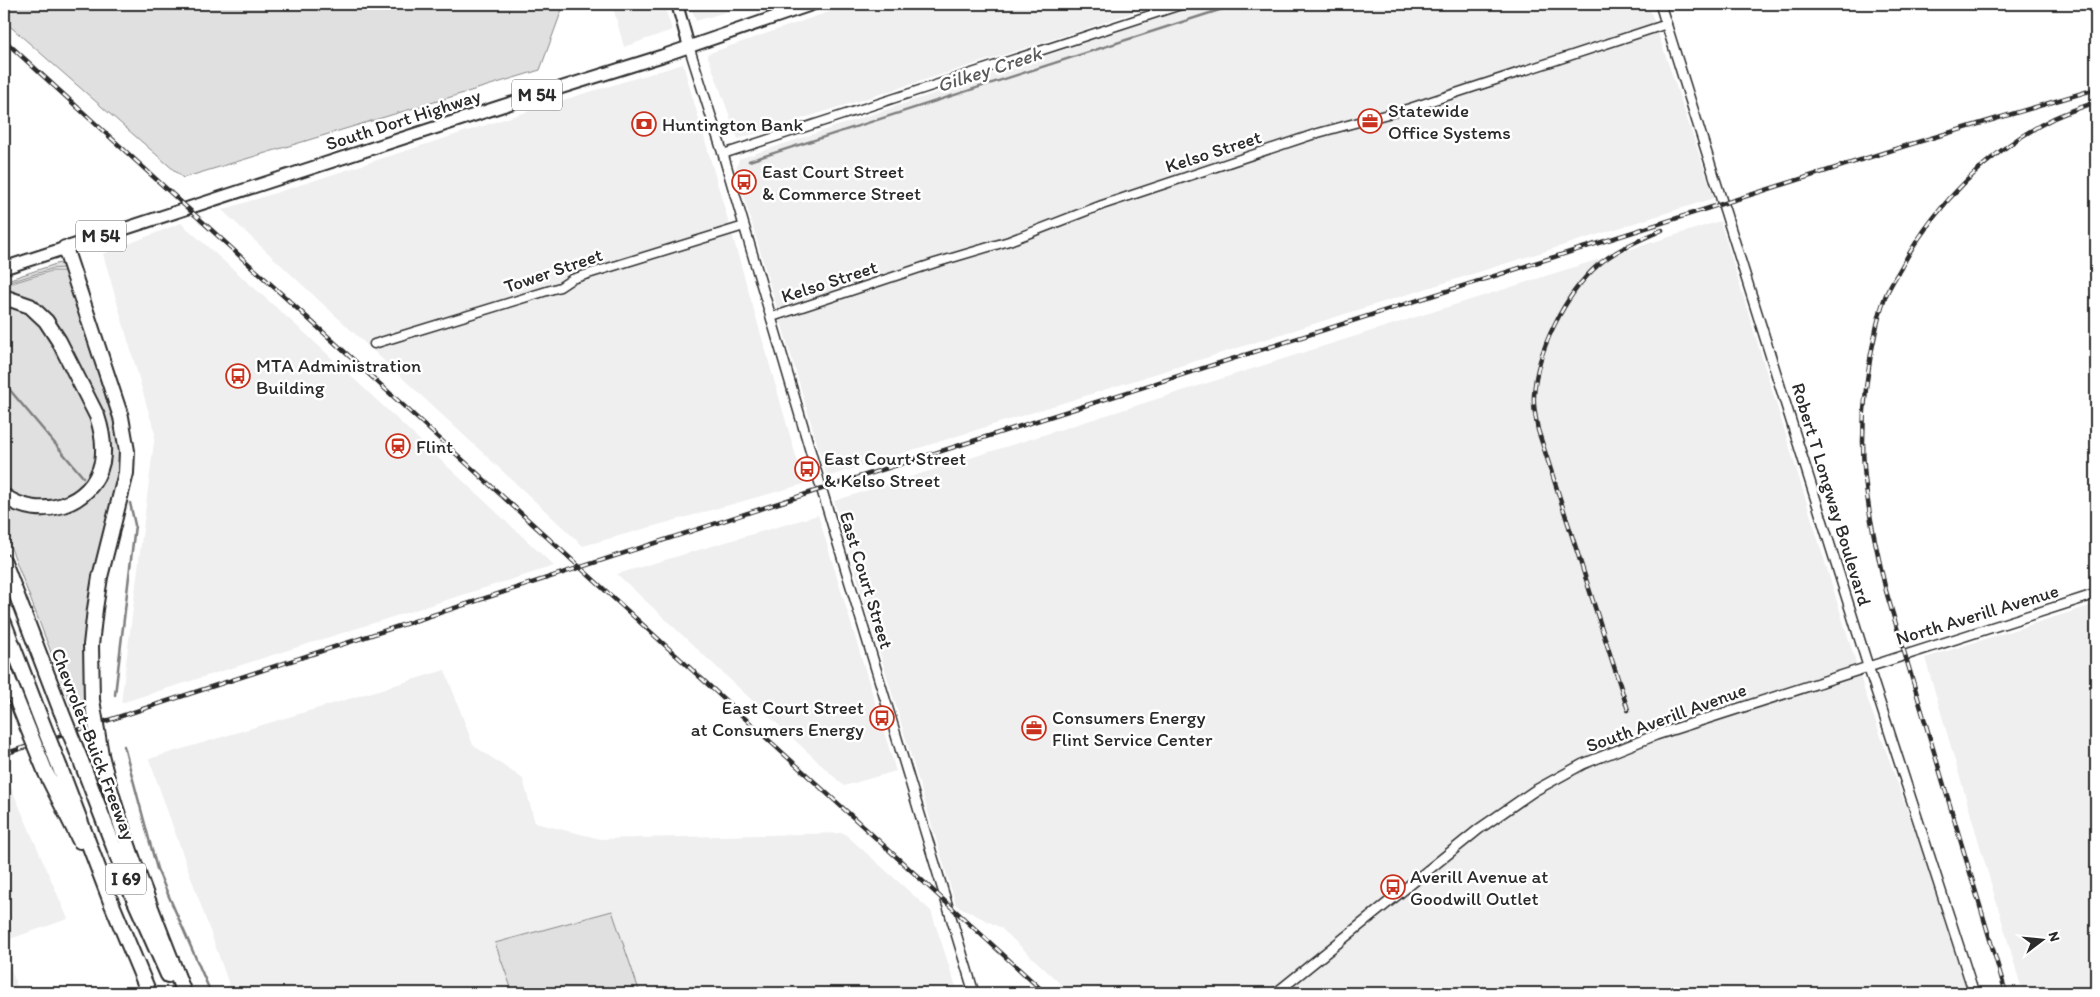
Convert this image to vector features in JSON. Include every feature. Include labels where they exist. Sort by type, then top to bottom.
[{"type":"highway","points":[[65,248],[123,423],[128,451],[123,485],[102,570],[91,645],[92,700],[100,755],[133,859],[184,993]]},
{"type":"highway","points":[[4,297],[30,306],[53,330],[97,416],[104,451],[98,474],[92,484],[70,503],[53,509],[42,510],[22,506],[4,496]]},
{"type":"highway","name":"Chevrolet-Buick Freeway","points":[[4,562],[131,892],[177,993]]},
{"type":"highway","name":"I 69","points":[[4,623],[111,902],[149,993]]},
{"type":"highway","points":[[4,669],[46,772],[111,902]]},
{"type":"main road","name":"East Court Street","points":[[678,4],[689,47]]},
{"type":"main road","name":"South Dort Highway","points":[[4,268],[689,47],[813,4]]},
{"type":"street","points":[[723,154],[1184,4]]},
{"type":"street","name":"Robert T Longway Boulevard","points":[[1660,4],[1868,666],[1974,993]]},
{"type":"street","name":"Kelso Street","points":[[772,317],[935,263],[1009,241],[1102,205],[1318,133],[1410,108],[1667,24]]},
{"type":"street","name":"East Court Street","points":[[689,47],[723,154],[823,494],[974,993]]},
{"type":"street","name":"Tower Street","points":[[374,344],[560,287],[572,279],[744,226]]},
{"type":"street","name":"North Averill Avenue","points":[[1868,666],[2096,594]]},
{"type":"street","name":"South Averill Avenue","points":[[1276,993],[1479,829],[1509,807],[1557,777],[1632,743],[1868,666]]},
{"type":"shaded area","points":[[4,4],[564,4],[540,70],[183,178],[4,21]]},
{"type":"shaded area","points":[[612,4],[664,4],[672,30],[624,47]]},
{"type":"shaded area","points":[[690,4],[752,4],[696,21]]},
{"type":"shaded area","points":[[852,4],[1157,4],[1082,30],[738,139],[707,54]]},
{"type":"shaded area","points":[[1200,4],[1648,4],[1714,198],[827,477],[736,170],[739,159]]},
{"type":"shaded area","points":[[683,64],[804,484],[583,546],[222,210],[576,96]]},
{"type":"shaded area","points":[[1720,221],[1865,692],[1933,882],[1969,993],[1070,993],[1001,928],[956,905],[834,501]]},
{"type":"shaded area","points":[[181,223],[307,335],[554,566],[121,703],[155,434],[103,254]]},
{"type":"shaded area","points":[[59,263],[64,268],[51,269],[7,283],[4,291],[4,281]]},
{"type":"shaded area","points":[[51,271],[65,271],[118,436],[121,461],[88,702],[72,707],[4,530],[4,502],[66,510],[108,456],[65,343],[8,292],[9,284]]},
{"type":"shaded area","points":[[5,303],[28,314],[46,332],[59,353],[88,412],[92,425],[96,452],[94,465],[82,486],[67,497],[58,500],[36,502],[16,496],[4,488]]},
{"type":"shaded area","points":[[818,515],[896,771],[844,786],[617,574]]},
{"type":"shaded area","points":[[2096,604],[2096,993],[2023,993],[1925,658]]},
{"type":"shaded area","points":[[445,670],[473,745],[523,779],[535,823],[601,839],[844,833],[931,911],[958,993],[232,993],[149,759]]},
{"type":"shaded area","points":[[4,771],[68,919],[4,941]]},
{"type":"shaded area","points":[[612,911],[639,990],[655,993],[513,993],[495,943]]},
{"type":"shaded area","points":[[4,948],[19,993],[4,993]]},
{"type":"waterway","name":"Gilkey Creek","points":[[749,161],[1238,4]]},
{"type":"waterway","points":[[4,383],[83,477]]},
{"type":"waterway","points":[[115,695],[135,525],[130,503]]},
{"type":"waterway","points":[[124,746],[157,869],[211,993]]},
{"type":"railway","points":[[4,40],[1045,993]]},
{"type":"railway","points":[[4,754],[834,485],[1908,145],[2096,89]]},
{"type":"railway","points":[[2006,993],[1886,591],[1870,517],[1865,479],[1863,441],[1865,397],[1874,339],[1884,300],[1902,266],[1931,221],[1966,181],[2008,146],[2054,118],[2096,102]]},
{"type":"railway","points":[[1628,710],[1538,430],[1534,409],[1534,396],[1540,361],[1546,343],[1554,325],[1574,292],[1586,277],[1605,259],[1629,245],[1662,230]]},
{"type":"place","name":"Statewide Office Systems","points":[[1370,121]]},
{"type":"place","name":"Huntington Bank","points":[[644,124]]},
{"type":"place","name":"East Court Street & Commerce Street","points":[[744,182]]},
{"type":"place","name":"MTA Administration Building","points":[[238,376]]},
{"type":"place","name":"Flint","points":[[398,446]]},
{"type":"place","name":"East Court Street & Kelso Street","points":[[807,469]]},
{"type":"place","name":"East Court Street at Consumers Energy","points":[[882,718]]},
{"type":"place","name":"Consumers Energy Flint Service Center","points":[[1034,728]]},
{"type":"place","name":"Averill Avenue at Goodwill Outlet","points":[[1393,887]]}]
